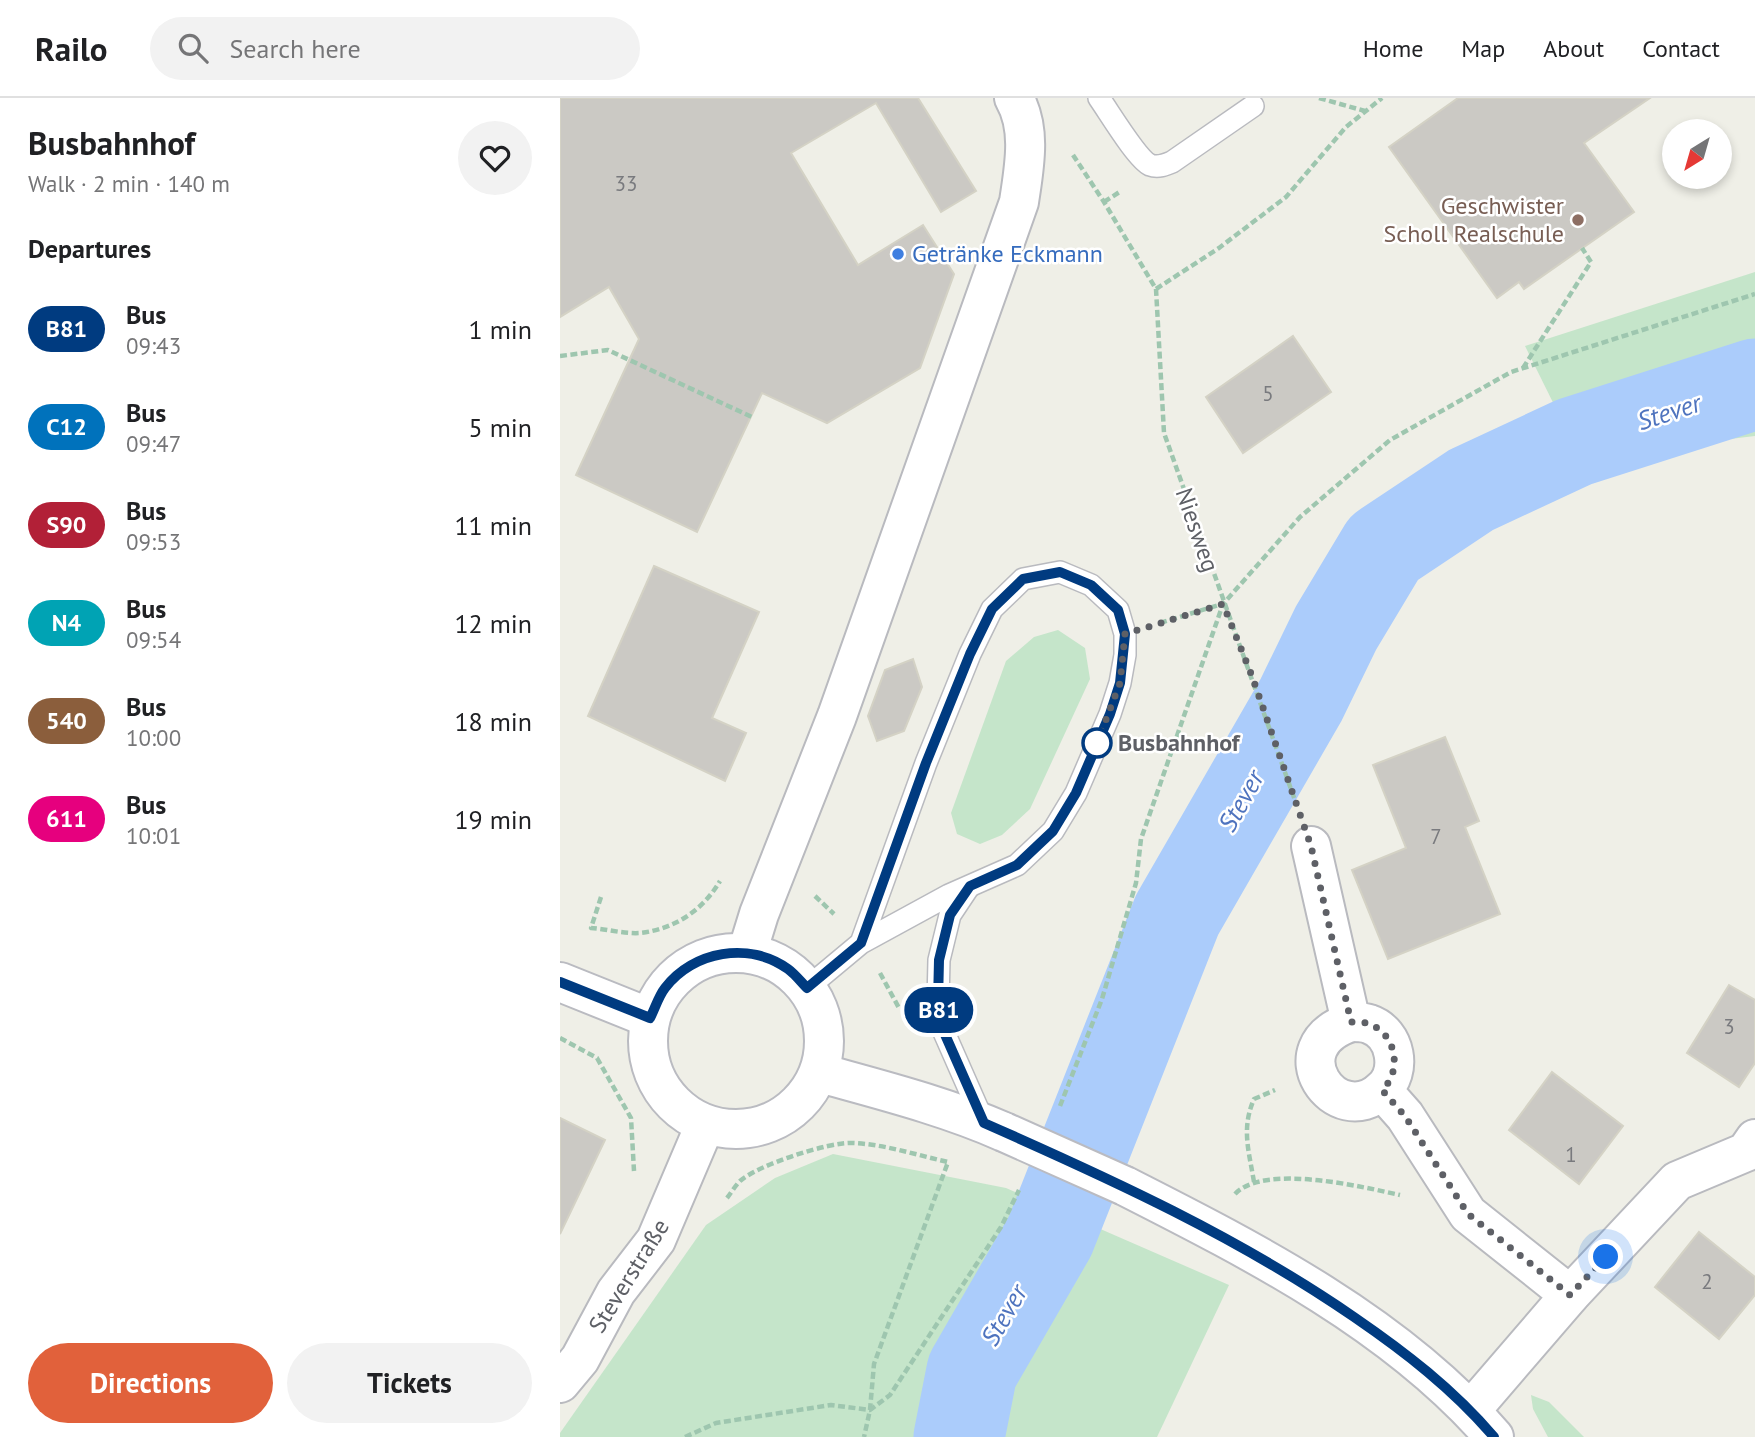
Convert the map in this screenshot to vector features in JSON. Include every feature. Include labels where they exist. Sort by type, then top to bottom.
[{"type":"street","points":[[747,953],[759,914],[837,716],[1019,202],[1026,156],[1018,105]]},
{"type":"street","points":[[1311,846],[1351,1022]]},
{"type":"street","points":[[747,953],[768,958],[788,969],[807,988],[820,1011],[825,1042],[820,1073],[800,1103],[772,1122],[738,1130],[705,1125],[676,1107],[657,1081],[647,1051],[650,1018],[664,989],[686,967],[715,954],[747,953]]},
{"type":"street","points":[[560,982],[650,1018]]},
{"type":"street","points":[[1351,1022],[1369,1024],[1384,1034],[1394,1049],[1395,1068],[1388,1085],[1374,1098],[1355,1102],[1338,1098],[1324,1087],[1317,1072],[1316,1055],[1322,1039],[1335,1027],[1351,1022]]},
{"type":"street","points":[[820,1073],[994,1127],[1125,1186],[1206,1228],[1297,1278],[1405,1352],[1482,1423],[1570,1295],[1677,1181],[1752,1149]]},
{"type":"street","points":[[1382,1090],[1405,1116],[1468,1214],[1570,1295]]},
{"type":"street","name":"Steverstraße","points":[[560,1383],[580,1359],[616,1292],[656,1240],[705,1125]]},
{"type":"lane","points":[[1099,98],[1140,158],[1150,165],[1162,167],[1253,106]]},
{"type":"lane","points":[[807,988],[861,943],[970,886],[1017,865],[1053,831],[1076,793],[1110,714],[1120,683],[1125,634],[1118,610],[1091,585],[1060,572],[1023,579],[992,609],[970,654],[926,763],[861,943]]},
{"type":"lane","points":[[970,886],[950,915],[939,960],[938,1002],[943,1030],[994,1127]]},
{"type":"path","points":[[1319,98],[1366,111]]},
{"type":"path","points":[[1156,289],[1219,248],[1286,197],[1346,127],[1382,98]]},
{"type":"path","name":"Niesweg","points":[[1018,105],[1046,121],[1066,144],[1156,289],[1164,433],[1311,846]]},
{"type":"path","points":[[1522,369],[1591,262],[1583,248]]},
{"type":"path","points":[[1141,839],[1223,604],[1300,517],[1390,439],[1511,372],[1755,294]]},
{"type":"path","points":[[560,356],[608,349],[754,418]]},
{"type":"path","points":[[1125,634],[1223,604]]},
{"type":"path","points":[[591,928],[601,897]]},
{"type":"path","points":[[560,1038],[597,1058],[631,1118],[635,1179]]},
{"type":"path","points":[[1254,1182],[1246,1118],[1254,1099],[1317,1072]]},
{"type":"path","points":[[724,1202],[739,1182],[757,1169],[832,1144],[873,1146],[947,1162],[874,1364],[870,1410],[864,1437]]},
{"type":"path","points":[[1234,1196],[1254,1182],[1334,1181],[1404,1196],[1468,1214]]},
{"type":"path","points":[[685,1437],[716,1423],[831,1405],[870,1410]]},
{"type":"green space","points":[[1755,272],[1755,436],[1580,457],[1525,346]]},
{"type":"green space","points":[[1058,630],[1085,648],[1090,679],[1030,809],[1002,835],[980,844],[957,834],[951,813],[1006,661],[1034,637]]},
{"type":"green space","points":[[833,1154],[1006,1188],[1229,1285],[1157,1437],[560,1437],[560,1433],[706,1225],[775,1178]]},
{"type":"green space","points":[[1531,1395],[1549,1402],[1584,1437],[1548,1437],[1533,1409]]},
{"type":"building","points":[[560,98],[918,98],[976,191],[941,212],[876,103],[791,153],[858,265],[923,225],[954,274],[920,368],[827,423],[762,393],[697,532],[576,475],[639,339],[609,287],[560,317]]},
{"type":"building","points":[[1458,98],[1650,98],[1584,143],[1634,212],[1524,289],[1519,282],[1497,298],[1389,147]]},
{"type":"building","points":[[1293,336],[1331,392],[1243,453],[1206,397]]},
{"type":"building","points":[[654,566],[759,612],[712,718],[746,733],[725,781],[588,716]]},
{"type":"building","points":[[913,659],[922,687],[904,731],[877,741],[868,716],[885,670]]},
{"type":"building","points":[[1445,737],[1479,821],[1465,827],[1500,914],[1388,959],[1352,870],[1406,848],[1373,765]]},
{"type":"building","points":[[1729,985],[1755,1000],[1755,1063],[1739,1087],[1687,1053]]},
{"type":"building","points":[[1552,1072],[1623,1126],[1579,1184],[1509,1130]]},
{"type":"building","points":[[560,1118],[605,1140],[560,1234]]},
{"type":"building","points":[[1699,1232],[1755,1277],[1755,1295],[1719,1339],[1655,1287]]},
{"type":"waterway","name":"Stever","points":[[959,1437],[972,1371],[1050,1236],[1177,915],[1301,700],[1336,628],[1384,548],[1471,490],[1574,442],[1755,384]]},
{"type":"bus line","name":"B81","points":[[560,982],[650,1018],[664,989],[686,967],[715,954],[747,953],[768,958],[788,969],[807,988],[861,943],[926,763],[970,654],[992,609],[1023,579],[1060,572],[1091,585],[1118,610],[1125,634],[1125,655],[1120,683],[1110,714],[1076,793],[1053,831],[1017,865],[970,886],[950,915],[939,960],[938,1002],[943,1030],[963,1079],[984,1123],[1125,1186],[1297,1278],[1405,1352],[1471,1410],[1494,1437]]},
{"type":"place","name":"Geschwister Scholl Realschule","points":[[1578,220]]},
{"type":"place","name":"Getränke Eckmann","points":[[898,254]]},
{"type":"place","name":"Busbahnhof","points":[[1097,743]]},
{"type":"route","points":[[1097,743],[1120,683],[1125,655],[1125,634],[1223,604],[1252,676],[1311,846],[1351,1022],[1369,1024],[1384,1034],[1394,1049],[1395,1068],[1388,1085],[1382,1090],[1405,1116],[1468,1214],[1570,1295],[1606,1257]]}]
